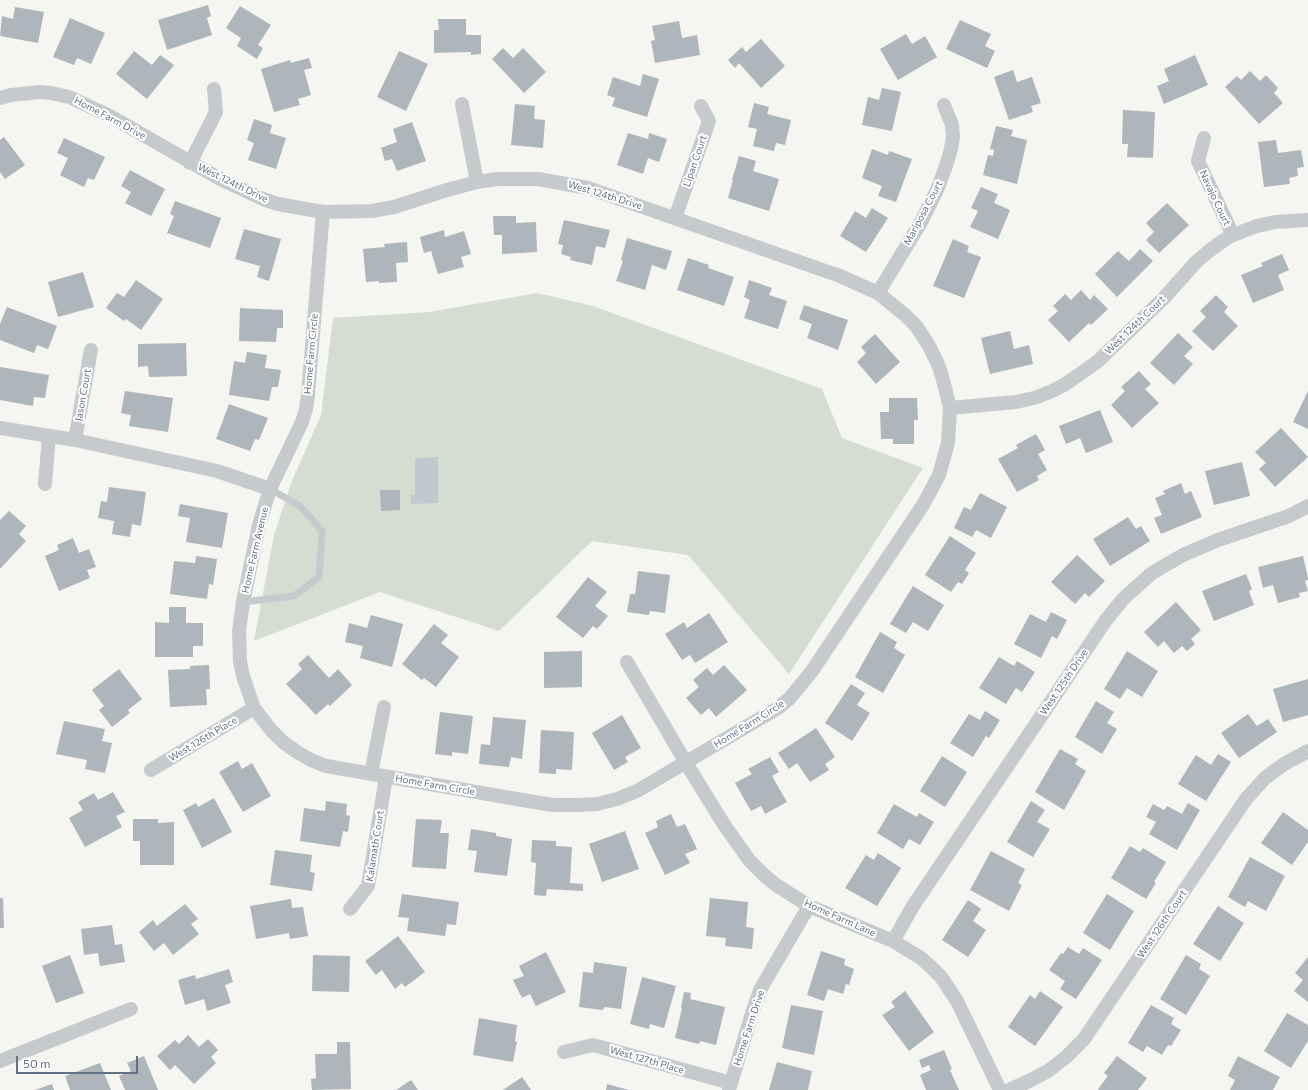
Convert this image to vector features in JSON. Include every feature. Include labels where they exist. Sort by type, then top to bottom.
[{"type":"street","points":[[190,163],[216,112],[214,89]]},
{"type":"street","name":"Home Farm Drive","points":[[0,98],[11,95],[40,92],[51,92],[69,97],[110,116],[190,163]]},
{"type":"street","points":[[462,104],[477,182]]},
{"type":"street","name":"Mariposa Court","points":[[878,293],[921,222],[937,190],[946,166],[953,137],[952,125],[944,105]]},
{"type":"street","name":"Lipan Court","points":[[675,218],[709,121],[701,106]]},
{"type":"street","name":"Navajo Court","points":[[1204,138],[1198,161],[1233,235]]},
{"type":"street","name":"West 124th Drive","points":[[190,163],[263,199],[285,206],[323,212],[365,211],[394,207],[446,190],[477,182],[519,178],[562,182],[588,188],[840,276],[878,293],[905,314],[916,326],[928,344],[942,376],[950,408]]},
{"type":"street","name":"Home Farm Circle","points":[[270,489],[302,422],[306,408],[323,212]]},
{"type":"street","name":"West 124th Court","points":[[950,408],[1022,400],[1050,392],[1064,385],[1097,362],[1164,298],[1209,251],[1233,235],[1257,226],[1275,222],[1308,220]]},
{"type":"street","name":"Jason Court","points":[[75,440],[91,350]]},
{"type":"street","name":"Home Farm Circle","points":[[386,777],[553,805],[577,806],[597,804],[617,799],[637,791],[778,708],[802,685],[923,505],[934,485],[944,458],[948,443],[950,408]]},
{"type":"street","points":[[0,428],[75,440],[217,471],[270,489]]},
{"type":"street","points":[[45,484],[49,436]]},
{"type":"street","name":"Home Farm Avenue","points":[[270,489],[256,538],[243,602],[239,631],[240,661],[243,676],[254,708],[271,730],[283,742],[307,758],[326,766],[386,777]]},
{"type":"street","name":"West 125th Drive","points":[[893,941],[913,906],[1106,620],[1124,598],[1152,573],[1183,555],[1218,540],[1289,516],[1308,506]]},
{"type":"street","name":"Home Farm Lane","points":[[627,662],[686,763],[727,829],[749,860],[776,885],[809,906],[893,941],[920,958],[941,978],[957,1001],[1000,1090]]},
{"type":"street","points":[[371,774],[384,707]]},
{"type":"street","name":"West 126th Place","points":[[151,770],[254,708]]},
{"type":"street","name":"West 126th Court","points":[[1009,1090],[1048,1071],[1084,1039],[1246,799],[1265,778],[1284,764],[1308,750]]},
{"type":"street","name":"Kalamath Court","points":[[350,909],[368,886],[386,777]]},
{"type":"street","name":"Home Farm Drive","points":[[730,1087],[761,988],[809,906]]},
{"type":"street","points":[[0,1061],[131,1009]]},
{"type":"street","name":"West 127th Place","points":[[564,1052],[592,1045],[730,1087]]},
{"type":"lane","points":[[243,602],[294,596],[319,577],[322,530],[300,506],[270,489]]},
{"type":"shaded area","points":[[537,293],[593,306],[822,389],[842,438],[923,468],[789,674],[688,555],[592,541],[499,631],[380,592],[254,641],[274,535],[292,481],[321,415],[333,318],[430,312]]},
{"type":"shaded area","points":[[438,457],[438,503],[411,504],[411,495],[415,495],[415,458]]},
{"type":"building","points":[[208,5],[211,16],[207,18],[212,35],[167,50],[158,20]]},
{"type":"building","points":[[240,6],[271,25],[258,45],[263,48],[257,59],[237,46],[241,38],[226,28]]},
{"type":"building","points":[[15,7],[44,12],[38,43],[0,36],[2,16],[13,19]]},
{"type":"building","points":[[70,18],[105,33],[91,64],[77,58],[74,65],[53,57]]},
{"type":"building","points":[[438,19],[466,19],[466,35],[481,35],[481,54],[471,55],[471,52],[434,53],[434,30],[439,30]]},
{"type":"building","points":[[960,20],[991,34],[985,46],[995,51],[987,68],[946,49]]},
{"type":"building","points":[[679,21],[682,38],[697,35],[700,55],[655,63],[651,41],[655,40],[652,26]]},
{"type":"building","points":[[906,34],[912,44],[925,36],[937,57],[898,80],[880,49]]},
{"type":"building","points":[[761,39],[785,66],[761,88],[739,63],[735,68],[728,60],[742,47],[746,52]]},
{"type":"building","points":[[503,48],[513,58],[523,48],[546,72],[524,93],[492,59]]},
{"type":"building","points":[[134,51],[152,65],[160,55],[174,65],[147,99],[116,74]]},
{"type":"building","points":[[399,51],[428,64],[406,111],[377,97]]},
{"type":"building","points":[[1195,55],[1208,85],[1164,104],[1157,86],[1169,81],[1164,69]]},
{"type":"building","points":[[309,58],[312,68],[304,70],[311,95],[298,99],[300,105],[274,112],[261,69],[290,60],[291,63]]},
{"type":"building","points":[[1013,70],[1017,82],[1032,77],[1041,103],[1031,106],[1033,112],[1009,120],[994,77]]},
{"type":"building","points":[[1250,71],[1260,81],[1266,75],[1278,88],[1274,93],[1283,103],[1259,124],[1225,87],[1237,76],[1241,80]]},
{"type":"building","points":[[643,74],[659,79],[647,117],[612,106],[615,98],[607,95],[613,77],[640,86]]},
{"type":"building","points":[[882,88],[901,92],[892,131],[862,125],[868,97],[879,100]]},
{"type":"building","points":[[754,103],[769,107],[767,114],[791,120],[785,145],[776,143],[774,151],[753,146],[757,129],[748,127]]},
{"type":"building","points":[[515,104],[535,106],[534,119],[545,120],[543,148],[511,145]]},
{"type":"building","points":[[1123,110],[1155,112],[1153,158],[1127,157],[1128,144],[1122,144]]},
{"type":"building","points":[[254,119],[272,125],[270,133],[286,138],[276,169],[248,160],[254,143],[247,140]]},
{"type":"building","points":[[412,122],[426,161],[397,171],[392,159],[385,161],[381,148],[397,142],[393,129]]},
{"type":"building","points":[[996,126],[1013,130],[1011,136],[1027,140],[1017,184],[983,175],[988,155],[993,156],[994,150],[990,149]]},
{"type":"building","points":[[628,133],[648,139],[649,133],[667,139],[659,162],[648,158],[643,174],[617,165]]},
{"type":"building","points":[[4,137],[25,165],[5,179],[0,172],[0,140]]},
{"type":"building","points":[[64,138],[105,157],[94,180],[88,178],[84,187],[60,175],[68,158],[57,153]]},
{"type":"building","points":[[1276,140],[1278,153],[1301,150],[1304,167],[1297,168],[1298,176],[1289,178],[1290,184],[1264,187],[1258,142]]},
{"type":"building","points":[[872,149],[888,155],[889,151],[912,159],[896,202],[878,196],[882,186],[862,178]]},
{"type":"building","points":[[739,156],[756,161],[753,171],[779,179],[769,211],[728,198]]},
{"type":"building","points":[[130,170],[165,189],[151,216],[125,203],[131,192],[121,186]]},
{"type":"building","points":[[981,187],[998,194],[994,203],[1010,210],[998,239],[970,227],[978,211],[971,208]]},
{"type":"building","points":[[175,201],[221,218],[210,248],[167,233],[174,216],[170,214]]},
{"type":"building","points":[[1167,203],[1189,225],[1159,253],[1146,240],[1154,232],[1146,223]]},
{"type":"building","points":[[872,208],[888,218],[866,252],[840,236],[855,211],[866,218]]},
{"type":"building","points":[[493,216],[516,216],[516,223],[536,222],[537,252],[502,254],[502,235],[494,235]]},
{"type":"building","points":[[564,220],[610,230],[605,248],[596,246],[592,265],[570,260],[571,257],[561,254],[563,245],[558,244]]},
{"type":"building","points":[[244,229],[281,239],[269,281],[257,277],[260,266],[235,259]]},
{"type":"building","points":[[444,230],[445,237],[464,231],[471,254],[461,257],[464,267],[438,274],[431,251],[424,253],[420,237]]},
{"type":"building","points":[[627,238],[672,251],[666,270],[652,265],[645,290],[616,281],[623,261],[621,260]]},
{"type":"building","points":[[953,239],[969,246],[967,252],[981,257],[964,298],[933,286]]},
{"type":"building","points":[[407,242],[408,262],[396,263],[397,282],[366,282],[363,249],[385,247],[384,244]]},
{"type":"building","points":[[1140,249],[1153,261],[1117,297],[1095,274],[1118,251],[1129,261]]},
{"type":"building","points":[[1282,254],[1289,270],[1278,275],[1284,290],[1253,303],[1241,275],[1263,266],[1261,263]]},
{"type":"building","points":[[688,258],[709,265],[708,268],[734,277],[724,306],[677,290]]},
{"type":"building","points":[[83,272],[94,307],[58,317],[48,282]]},
{"type":"building","points":[[136,280],[163,299],[141,330],[126,319],[124,321],[106,308],[117,293],[124,297]]},
{"type":"building","points":[[749,280],[772,288],[769,295],[787,301],[778,329],[744,318],[750,300],[744,297]]},
{"type":"building","points":[[1081,290],[1090,300],[1094,295],[1108,309],[1091,325],[1089,323],[1069,342],[1048,320],[1058,311],[1053,306],[1065,294],[1071,300]]},
{"type":"building","points":[[1216,295],[1228,307],[1224,312],[1238,326],[1213,351],[1192,331],[1206,317],[1200,311]]},
{"type":"building","points":[[804,305],[848,320],[838,350],[807,338],[812,324],[799,319]]},
{"type":"building","points":[[7,307],[57,326],[48,349],[37,345],[34,353],[0,340],[0,324]]},
{"type":"building","points":[[240,308],[283,310],[283,328],[277,328],[276,342],[239,341]]},
{"type":"building","points":[[1010,331],[1014,349],[1029,345],[1033,364],[990,374],[981,338]]},
{"type":"building","points":[[1178,333],[1193,347],[1184,356],[1193,364],[1174,385],[1150,363]]},
{"type":"building","points":[[875,334],[900,362],[876,384],[857,362],[866,353],[861,347]]},
{"type":"building","points":[[186,343],[187,376],[149,377],[148,366],[138,367],[138,344]]},
{"type":"building","points":[[247,352],[267,355],[265,368],[281,370],[278,387],[272,387],[269,401],[229,395],[234,361],[245,363]]},
{"type":"building","points":[[0,367],[49,375],[45,398],[34,397],[33,406],[0,400]]},
{"type":"building","points":[[1139,371],[1151,384],[1145,389],[1159,403],[1132,428],[1111,405],[1125,391],[1121,387]]},
{"type":"building","points":[[125,391],[173,398],[168,432],[129,426],[131,415],[121,413]]},
{"type":"building","points":[[1308,391],[1308,429],[1293,422]]},
{"type":"building","points":[[889,398],[917,398],[918,420],[914,420],[914,444],[893,444],[893,439],[881,439],[880,412],[889,412]]},
{"type":"building","points":[[229,404],[268,418],[259,440],[255,439],[250,451],[216,439]]},
{"type":"building","points":[[1100,410],[1113,442],[1086,453],[1080,438],[1066,444],[1059,426]]},
{"type":"building","points":[[1281,428],[1308,457],[1275,487],[1259,469],[1266,463],[1255,452]]},
{"type":"building","points":[[1036,434],[1045,450],[1038,454],[1047,470],[1037,476],[1039,480],[1017,492],[998,459],[1018,448],[1016,445]]},
{"type":"building","points":[[1242,462],[1250,496],[1214,505],[1205,471]]},
{"type":"building","points":[[1181,483],[1185,494],[1191,491],[1202,517],[1161,534],[1154,518],[1162,515],[1155,498],[1165,494],[1163,491]]},
{"type":"building","points":[[109,487],[146,492],[141,526],[132,524],[130,537],[112,534],[114,521],[98,518],[101,501],[107,502]]},
{"type":"building","points":[[380,490],[400,490],[400,510],[381,511]]},
{"type":"building","points":[[980,493],[1007,507],[991,538],[976,530],[972,537],[954,528],[964,507],[971,510]]},
{"type":"building","points":[[180,504],[228,513],[222,548],[186,542],[190,518],[178,516]]},
{"type":"building","points":[[9,511],[26,526],[19,534],[26,541],[0,569],[0,520]]},
{"type":"building","points":[[1128,517],[1136,529],[1141,526],[1150,541],[1110,566],[1093,539]]},
{"type":"building","points":[[950,536],[976,553],[965,570],[969,573],[962,584],[958,582],[951,592],[925,575]]},
{"type":"building","points":[[73,538],[79,553],[89,549],[96,567],[87,570],[90,578],[59,591],[45,556],[59,550],[57,545]]},
{"type":"building","points":[[1077,555],[1105,581],[1089,597],[1085,593],[1075,604],[1051,582]]},
{"type":"building","points":[[196,556],[217,559],[213,585],[209,584],[207,599],[170,594],[174,561],[195,563]]},
{"type":"building","points":[[1303,556],[1308,578],[1308,580],[1305,581],[1308,591],[1299,593],[1300,597],[1278,603],[1273,585],[1263,588],[1258,567]]},
{"type":"building","points":[[638,571],[670,575],[665,613],[650,611],[649,615],[627,612],[630,594],[635,594]]},
{"type":"building","points":[[1246,574],[1252,589],[1249,591],[1254,605],[1214,621],[1202,591]]},
{"type":"building","points":[[588,577],[607,592],[595,606],[608,616],[597,629],[593,626],[583,638],[556,617]]},
{"type":"building","points":[[913,586],[944,605],[928,631],[913,622],[906,633],[890,624]]},
{"type":"building","points":[[1176,602],[1201,630],[1191,639],[1195,644],[1187,651],[1182,646],[1174,653],[1164,641],[1158,647],[1144,632]]},
{"type":"building","points":[[169,607],[186,607],[186,623],[203,623],[203,646],[193,646],[193,657],[155,657],[155,622],[169,623]]},
{"type":"building","points":[[1051,612],[1067,620],[1057,639],[1052,636],[1041,658],[1014,644],[1030,614],[1046,622]]},
{"type":"building","points":[[709,613],[728,642],[695,663],[690,655],[682,660],[665,634],[684,622],[687,628]]},
{"type":"building","points":[[371,615],[403,624],[392,667],[360,658],[363,646],[345,642],[349,623],[367,628]]},
{"type":"building","points":[[434,624],[448,635],[441,643],[459,657],[436,687],[424,678],[422,680],[402,664]]},
{"type":"building","points":[[880,632],[897,642],[894,648],[905,655],[883,693],[855,677]]},
{"type":"building","points":[[582,651],[582,687],[544,688],[544,652]]},
{"type":"building","points":[[1127,651],[1158,671],[1142,697],[1127,688],[1120,699],[1104,689]]},
{"type":"building","points":[[308,655],[329,678],[338,669],[352,685],[330,706],[328,704],[316,715],[286,684],[302,669],[298,664]]},
{"type":"building","points":[[999,657],[1014,666],[1017,661],[1035,672],[1022,692],[1016,688],[1006,704],[979,688]]},
{"type":"building","points":[[209,665],[210,689],[206,689],[207,705],[170,707],[168,670],[190,669],[190,666]]},
{"type":"building","points":[[724,665],[747,690],[716,717],[709,708],[701,715],[686,698],[699,687],[693,680],[707,668],[713,675]]},
{"type":"building","points":[[119,669],[142,699],[128,710],[130,713],[112,727],[99,710],[104,706],[92,690]]},
{"type":"building","points":[[1308,679],[1308,715],[1283,722],[1273,689]]},
{"type":"building","points":[[851,684],[865,693],[857,705],[870,713],[852,741],[825,723]]},
{"type":"building","points":[[1096,701],[1114,712],[1107,723],[1117,729],[1102,754],[1075,737]]},
{"type":"building","points":[[985,711],[1000,720],[989,738],[986,736],[973,757],[950,743],[969,714],[980,720]]},
{"type":"building","points":[[440,712],[473,716],[468,754],[452,752],[452,756],[435,754]]},
{"type":"building","points":[[1248,714],[1257,726],[1268,719],[1277,732],[1239,758],[1221,733]]},
{"type":"building","points":[[622,715],[641,748],[625,757],[628,762],[614,770],[592,733]]},
{"type":"building","points":[[493,717],[526,720],[522,759],[511,757],[509,767],[479,764],[481,744],[490,745]]},
{"type":"building","points":[[64,721],[105,729],[102,741],[112,743],[105,773],[85,769],[87,760],[56,754]]},
{"type":"building","points":[[816,728],[835,757],[825,764],[829,770],[810,782],[797,763],[789,769],[778,753]]},
{"type":"building","points":[[541,730],[574,732],[572,770],[556,769],[556,774],[539,773]]},
{"type":"building","points":[[1060,749],[1078,759],[1075,764],[1086,771],[1064,810],[1035,792]]},
{"type":"building","points":[[1218,754],[1231,762],[1206,801],[1178,784],[1196,755],[1211,765]]},
{"type":"building","points":[[942,756],[967,772],[945,807],[920,791]]},
{"type":"building","points":[[770,757],[779,772],[772,776],[787,802],[765,814],[761,806],[751,811],[735,783],[752,774],[748,769]]},
{"type":"building","points":[[238,761],[242,769],[252,763],[271,796],[243,812],[219,772]]},
{"type":"building","points":[[113,792],[125,812],[116,816],[122,827],[85,847],[69,818],[83,810],[78,802],[94,793],[98,800]]},
{"type":"building","points":[[214,798],[232,832],[202,848],[183,810],[196,803],[198,807]]},
{"type":"building","points":[[326,801],[347,804],[346,815],[350,816],[348,832],[343,831],[340,847],[300,841],[304,808],[325,811]]},
{"type":"building","points":[[1031,801],[1045,810],[1037,822],[1050,829],[1033,857],[1007,842]]},
{"type":"building","points":[[1188,803],[1200,810],[1177,850],[1149,834],[1156,822],[1146,817],[1153,804],[1164,810],[1167,806],[1182,814]]},
{"type":"building","points":[[894,804],[917,817],[919,813],[934,822],[920,845],[909,839],[903,849],[877,833]]},
{"type":"building","points":[[1283,812],[1308,830],[1308,842],[1292,865],[1261,843]]},
{"type":"building","points":[[671,814],[677,827],[685,824],[697,849],[685,854],[690,863],[665,875],[645,833],[658,827],[656,821]]},
{"type":"building","points":[[133,819],[158,819],[158,823],[174,822],[174,865],[140,865],[140,841],[133,841]]},
{"type":"building","points":[[416,819],[442,820],[440,833],[449,833],[446,869],[412,867]]},
{"type":"building","points":[[471,829],[496,833],[496,836],[512,839],[507,876],[474,872],[477,851],[468,850]]},
{"type":"building","points":[[625,831],[639,869],[602,882],[589,844]]},
{"type":"building","points":[[532,840],[556,841],[556,846],[572,847],[570,883],[583,884],[583,891],[547,889],[546,896],[534,895],[536,863],[531,862]]},
{"type":"building","points":[[1130,846],[1140,852],[1143,848],[1166,862],[1146,899],[1111,878]]},
{"type":"building","points":[[275,850],[312,855],[310,872],[315,873],[312,891],[270,885]]},
{"type":"building","points":[[991,851],[1025,869],[1018,883],[1022,885],[1009,911],[970,890]]},
{"type":"building","points":[[878,853],[901,868],[877,906],[845,888],[866,855],[874,860]]},
{"type":"building","points":[[1250,857],[1285,876],[1266,911],[1248,901],[1245,907],[1228,897]]},
{"type":"building","points":[[402,894],[459,902],[456,925],[447,924],[445,936],[407,931],[409,918],[398,917]]},
{"type":"building","points":[[1107,894],[1134,911],[1110,950],[1083,933]]},
{"type":"building","points":[[0,898],[3,898],[4,928],[0,928]]},
{"type":"building","points":[[710,898],[748,902],[746,927],[754,928],[752,949],[725,946],[726,938],[706,936]]},
{"type":"building","points":[[291,899],[292,908],[303,907],[308,936],[290,939],[289,933],[256,939],[250,906]]},
{"type":"building","points":[[968,900],[981,909],[973,921],[986,930],[968,957],[942,940]]},
{"type":"building","points":[[185,904],[198,919],[191,924],[199,934],[173,955],[164,943],[154,951],[139,932],[153,920],[157,926]]},
{"type":"building","points":[[1218,906],[1244,923],[1220,961],[1193,944]]},
{"type":"building","points":[[112,925],[115,945],[122,944],[125,962],[100,966],[98,953],[84,955],[81,929]]},
{"type":"building","points":[[398,936],[425,972],[405,987],[402,983],[395,989],[382,970],[376,975],[365,961]]},
{"type":"building","points":[[1068,947],[1079,954],[1083,948],[1102,960],[1076,999],[1060,989],[1065,981],[1049,970],[1061,953],[1063,954]]},
{"type":"building","points":[[821,951],[845,959],[844,965],[854,969],[849,985],[846,984],[843,994],[828,989],[824,1001],[807,995]]},
{"type":"building","points":[[546,952],[566,992],[536,1006],[530,994],[522,998],[513,980],[524,976],[519,966]]},
{"type":"building","points":[[70,955],[84,993],[56,1003],[42,966]]},
{"type":"building","points":[[313,955],[350,956],[349,992],[312,991]]},
{"type":"building","points":[[1186,955],[1201,964],[1199,969],[1210,976],[1186,1015],[1160,999]]},
{"type":"building","points":[[1308,957],[1308,1002],[1294,991],[1303,980],[1295,973]]},
{"type":"building","points":[[594,962],[627,967],[621,1009],[604,1007],[603,1010],[579,1007],[583,972],[593,973]]},
{"type":"building","points":[[229,969],[233,982],[225,985],[231,1003],[207,1011],[204,999],[185,1005],[178,980],[195,975],[196,979]]},
{"type":"building","points":[[642,977],[676,986],[664,1028],[650,1024],[649,1029],[630,1024]]},
{"type":"building","points":[[905,991],[934,1032],[909,1051],[882,1015],[895,1007],[891,1002]]},
{"type":"building","points":[[1040,991],[1063,1007],[1035,1046],[1008,1027],[1030,995],[1035,999]]},
{"type":"building","points":[[684,992],[691,993],[690,999],[725,1007],[716,1045],[700,1041],[699,1044],[675,1038]]},
{"type":"building","points":[[791,1005],[823,1011],[814,1055],[782,1048]]},
{"type":"building","points":[[1151,1005],[1174,1018],[1171,1024],[1181,1030],[1171,1046],[1168,1045],[1162,1055],[1147,1046],[1143,1052],[1128,1043]]},
{"type":"building","points":[[1287,1013],[1308,1025],[1308,1041],[1291,1068],[1264,1051]]},
{"type":"building","points":[[479,1018],[517,1025],[515,1041],[517,1042],[513,1062],[473,1055]]},
{"type":"building","points":[[188,1035],[199,1047],[208,1039],[218,1050],[211,1057],[216,1063],[194,1084],[175,1065],[170,1070],[157,1056],[175,1040],[179,1044]]},
{"type":"building","points":[[337,1042],[350,1042],[351,1089],[312,1090],[311,1079],[316,1078],[315,1054],[337,1054]]},
{"type":"building","points":[[944,1050],[952,1069],[950,1070],[959,1090],[926,1090],[920,1075],[931,1070],[929,1065],[922,1068],[919,1060]]},
{"type":"building","points":[[144,1056],[158,1090],[125,1090],[119,1076],[131,1071],[127,1063]]},
{"type":"building","points":[[1117,1056],[1147,1078],[1138,1090],[1098,1089],[1108,1076],[1104,1073]]},
{"type":"building","points":[[1238,1056],[1280,1077],[1273,1090],[1230,1090],[1235,1080],[1228,1076]]},
{"type":"building","points":[[777,1062],[812,1071],[808,1090],[769,1090]]},
{"type":"building","points":[[100,1063],[111,1090],[70,1090],[65,1076]]},
{"type":"building","points":[[522,1077],[531,1090],[503,1090]]},
{"type":"building","points":[[411,1080],[418,1090],[396,1090]]},
{"type":"building","points":[[52,1084],[54,1090],[35,1090]]},
{"type":"building","points":[[607,1084],[629,1090],[606,1090]]}]
